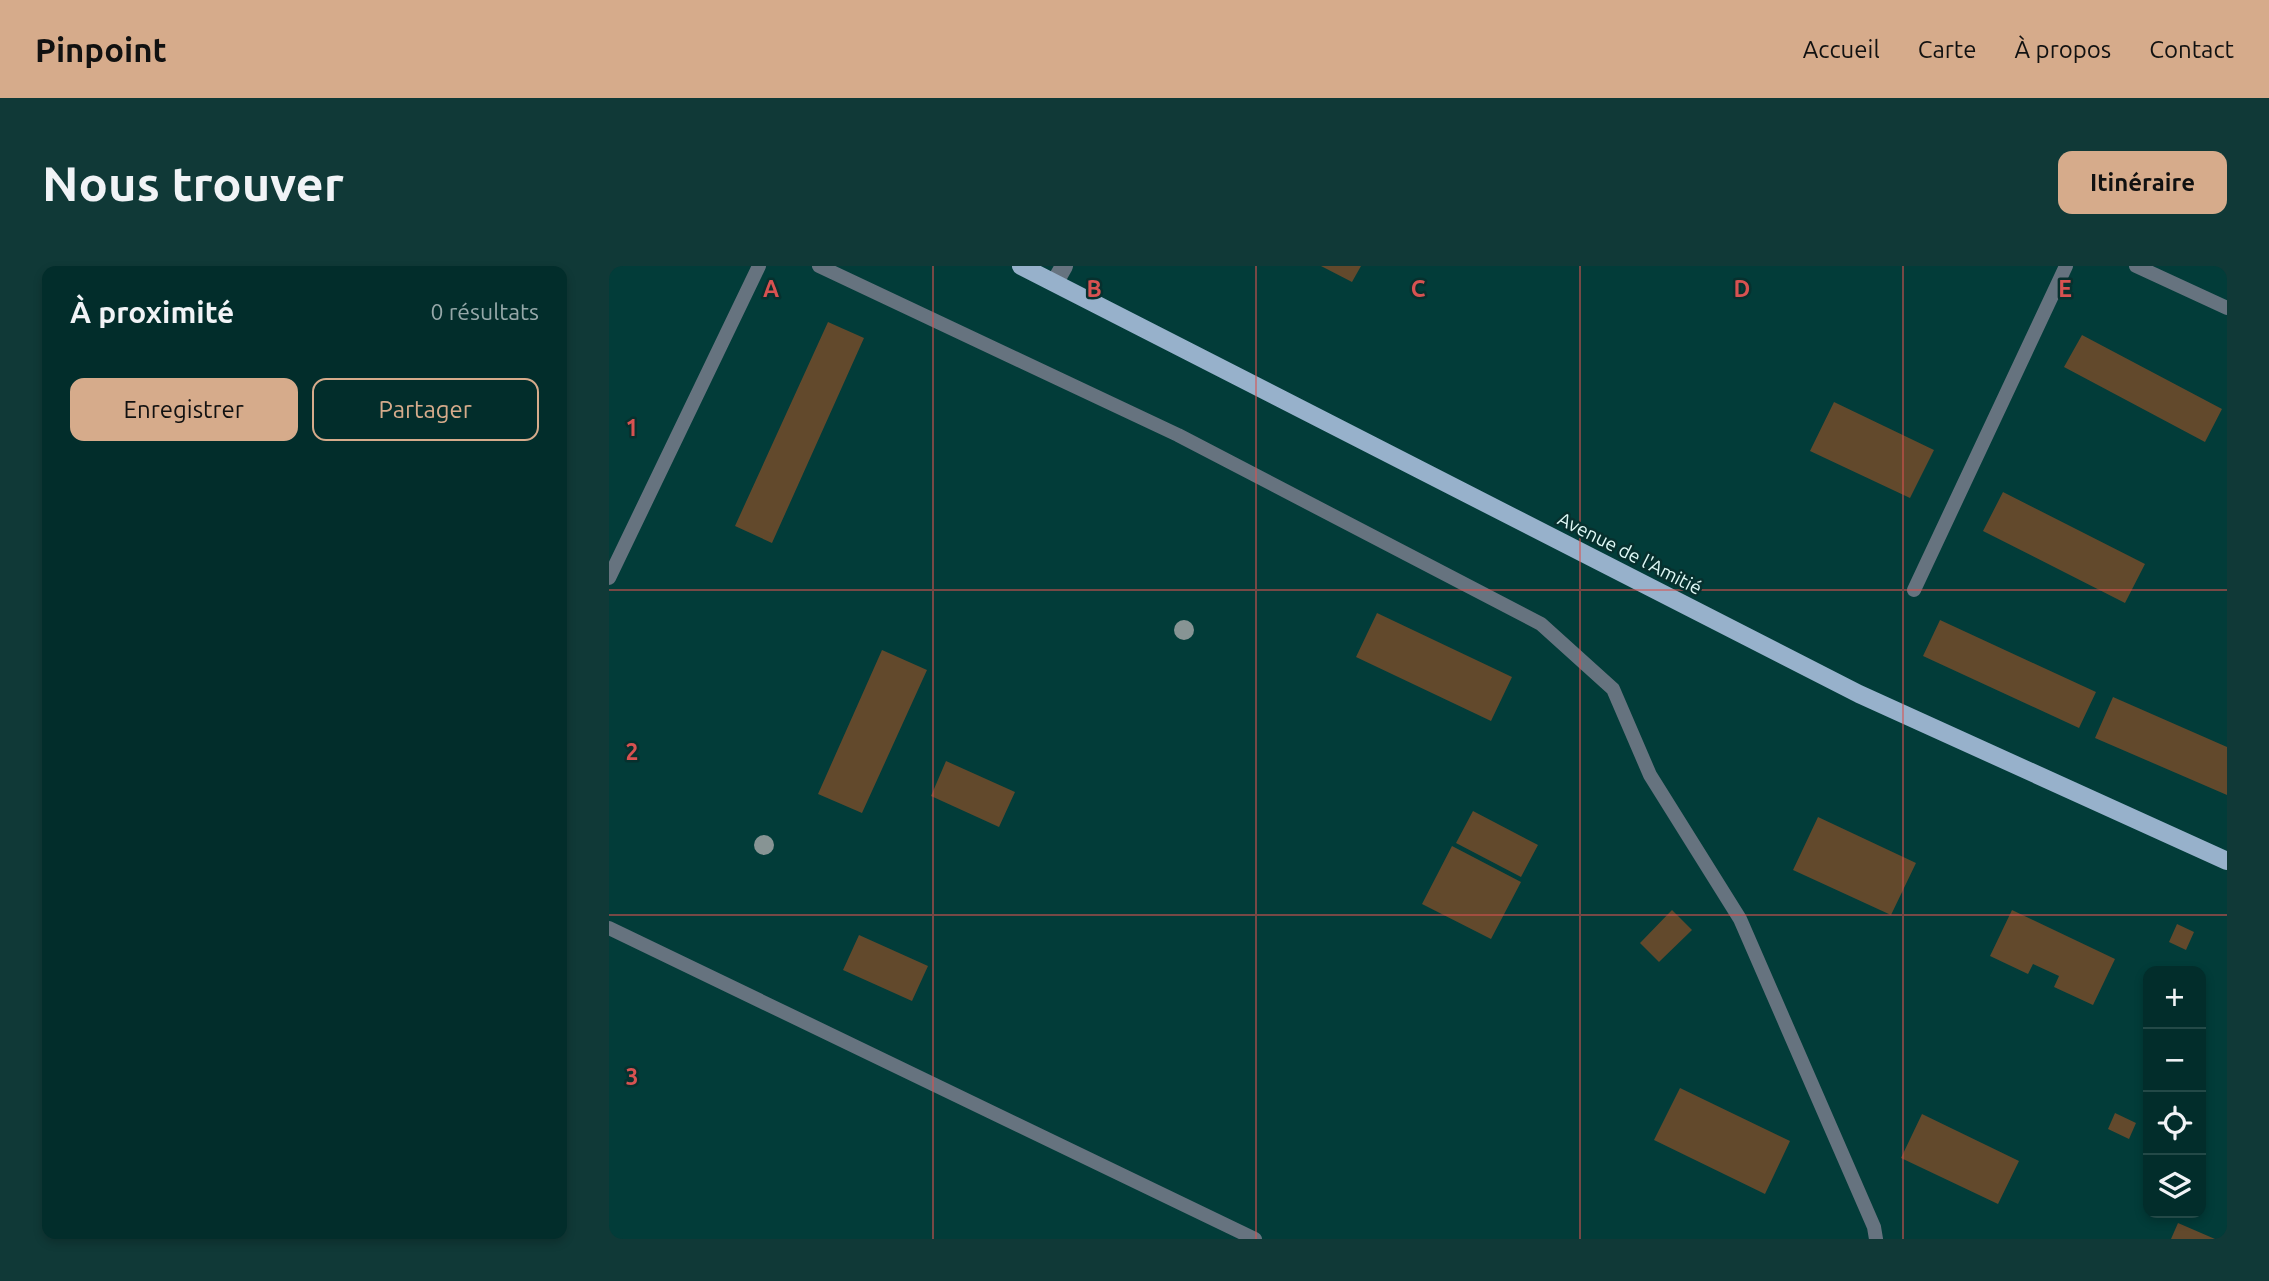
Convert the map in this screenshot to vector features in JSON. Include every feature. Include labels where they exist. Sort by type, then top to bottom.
[{"type":"main road","name":"Avenue de l'Amitié","points":[[1021,266],[1859,694],[2227,862]]},
{"type":"street","points":[[1055,282],[1064,266]]},
{"type":"lane","points":[[609,578],[759,266]]},
{"type":"lane","points":[[820,266],[1178,435],[1541,624],[1613,689],[1650,775],[1739,919],[1874,1227],[1876,1239]]},
{"type":"lane","points":[[1914,590],[2066,266]]},
{"type":"lane","points":[[2136,266],[2227,308]]},
{"type":"lane","points":[[609,928],[1255,1239]]},
{"type":"building","points":[[1321,266],[1361,266],[1352,282]]},
{"type":"building","points":[[828,322],[864,338],[772,543],[735,526]]},
{"type":"building","points":[[2082,335],[2222,409],[2205,442],[2064,367]]},
{"type":"building","points":[[1834,402],[1934,450],[1910,498],[1810,451]]},
{"type":"building","points":[[2003,492],[2145,564],[2125,603],[1983,531]]},
{"type":"building","points":[[1377,613],[1512,677],[1491,721],[1356,657]]},
{"type":"building","points":[[1940,620],[2096,692],[2079,728],[1923,656]]},
{"type":"building","points":[[882,650],[927,670],[862,813],[818,794]]},
{"type":"building","points":[[2113,697],[2227,747],[2227,795],[2095,738]]},
{"type":"building","points":[[946,761],[1015,792],[999,827],[931,796]]},
{"type":"building","points":[[1473,811],[1538,845],[1521,877],[1456,843]]},
{"type":"building","points":[[1818,817],[1916,863],[1891,915],[1793,870]]},
{"type":"building","points":[[1452,846],[1521,882],[1491,939],[1422,904]]},
{"type":"building","points":[[1672,910],[1692,930],[1659,962],[1640,943]]},
{"type":"building","points":[[2012,910],[2115,959],[2093,1005],[2054,987],[2059,976],[2033,964],[2028,974],[1990,956]]},
{"type":"building","points":[[2177,924],[2194,932],[2186,950],[2169,942]]},
{"type":"building","points":[[859,935],[928,966],[912,1001],[843,970]]},
{"type":"building","points":[[1680,1088],[1790,1141],[1765,1194],[1654,1140]]},
{"type":"building","points":[[2115,1113],[2136,1123],[2129,1139],[2108,1129]]},
{"type":"building","points":[[1922,1114],[2019,1161],[1998,1204],[1901,1158]]},
{"type":"building","points":[[2178,1223],[2215,1239],[2171,1239]]}]
